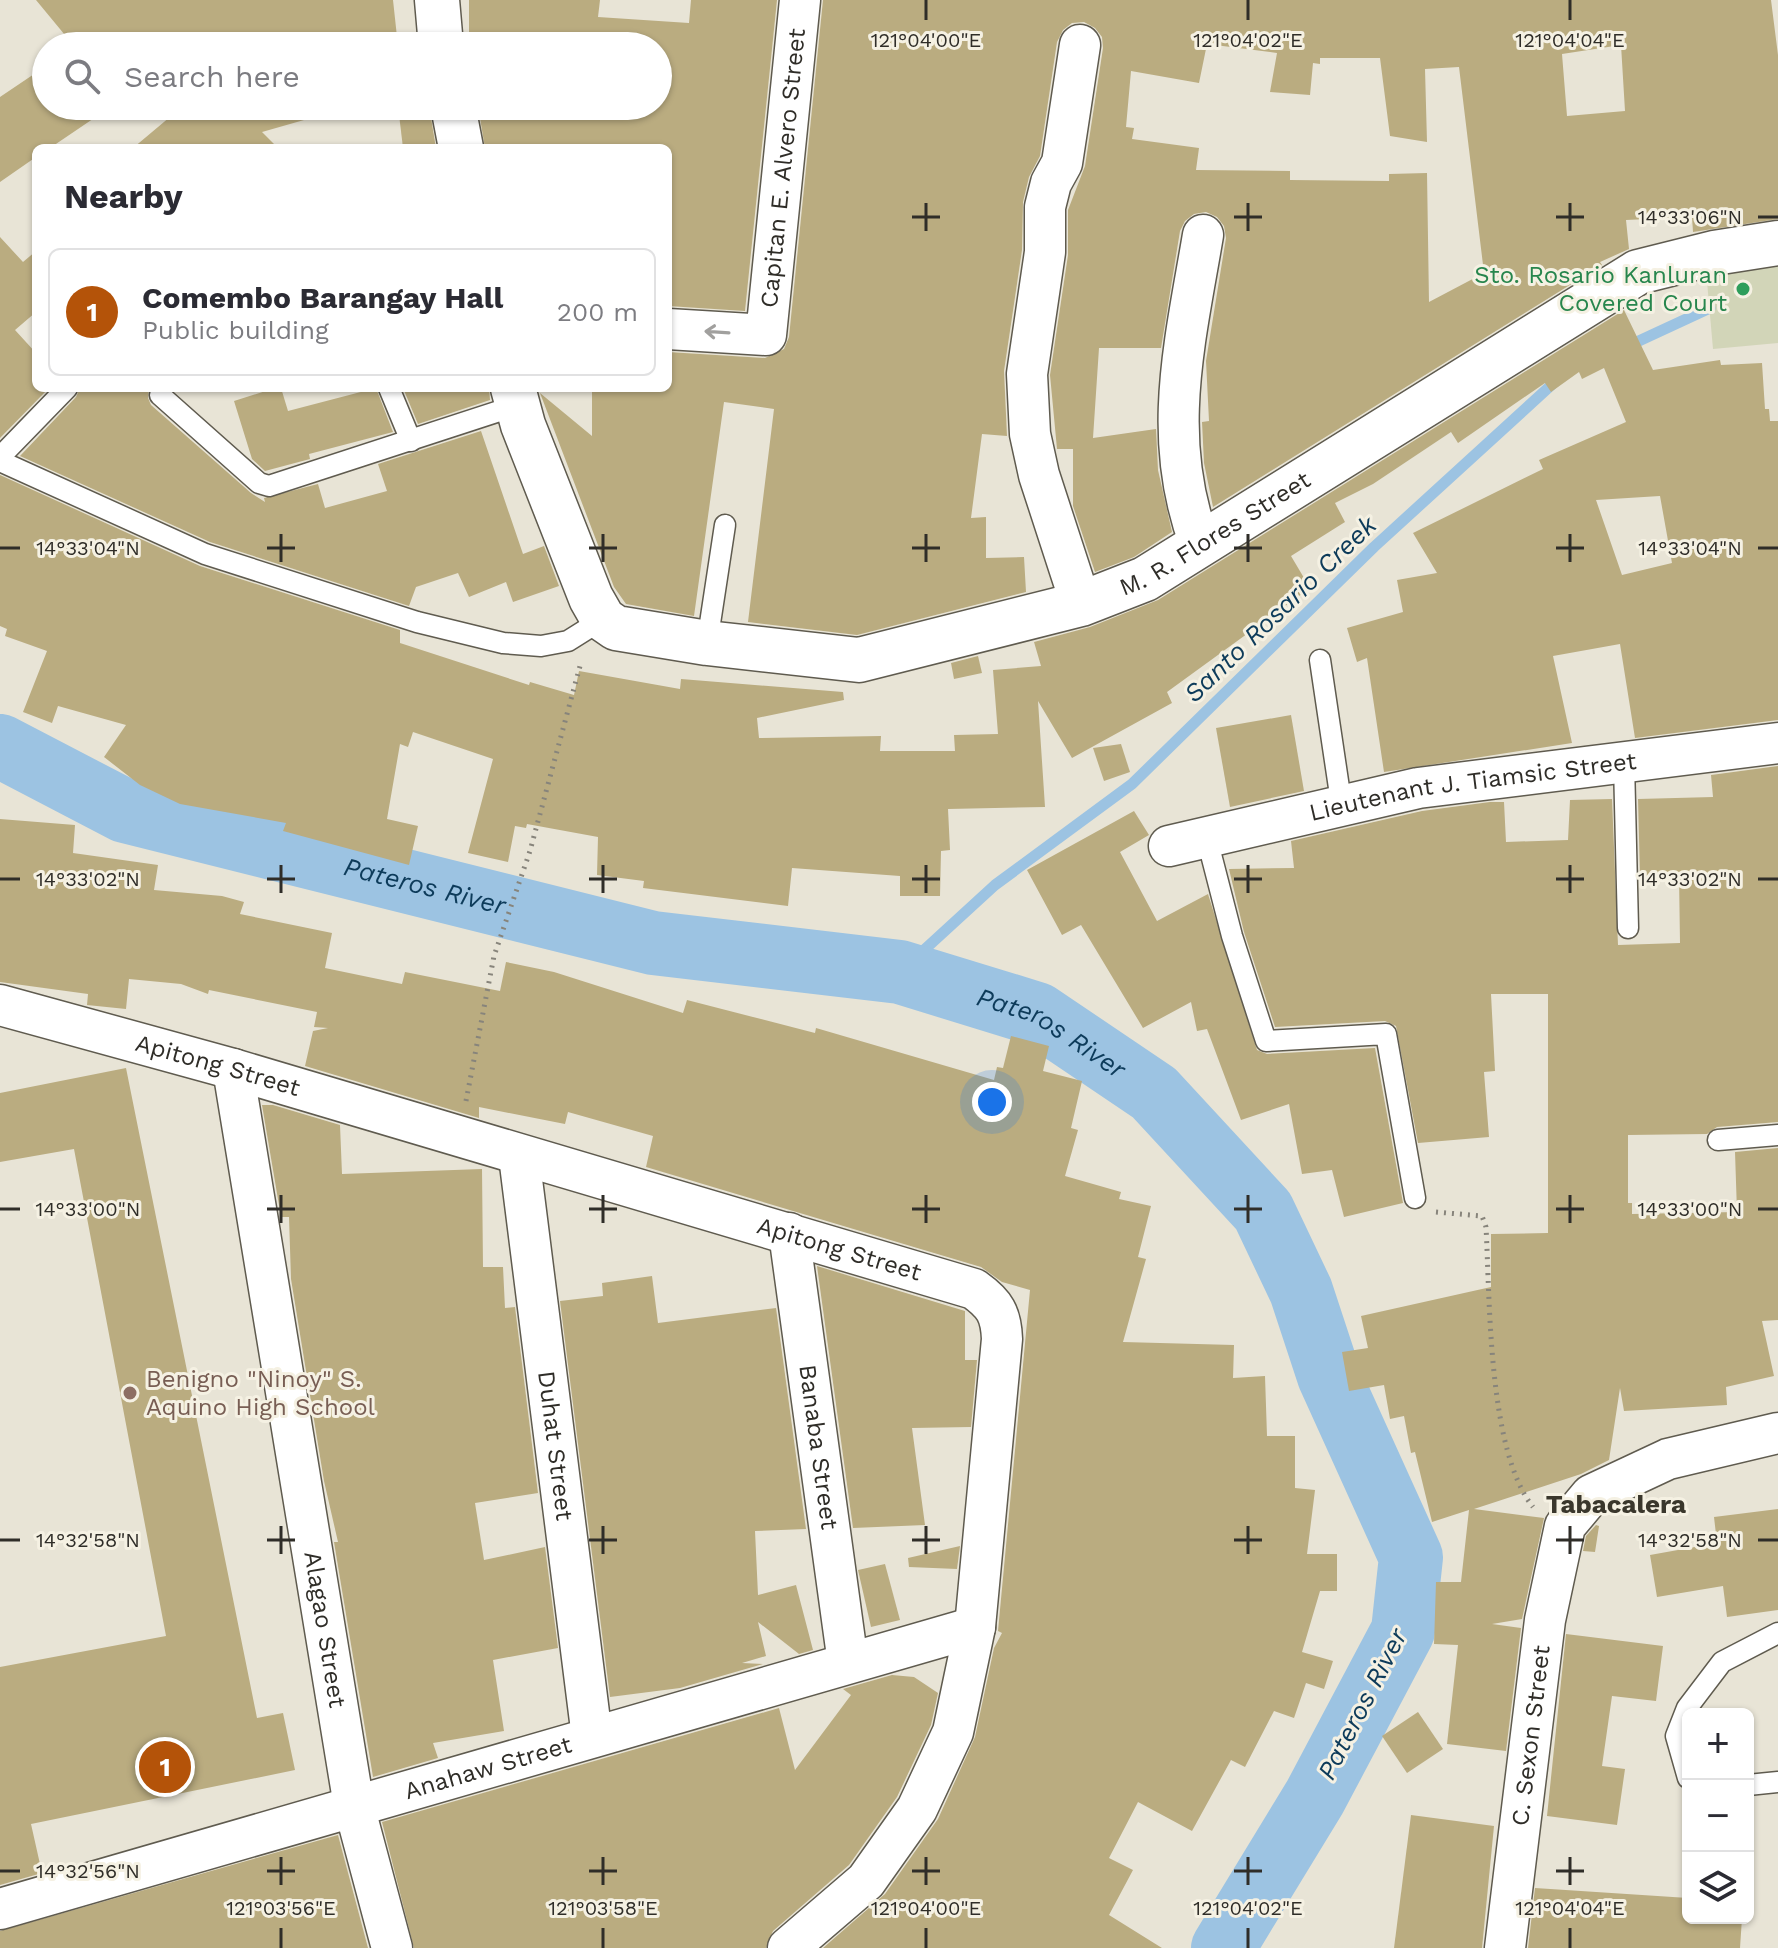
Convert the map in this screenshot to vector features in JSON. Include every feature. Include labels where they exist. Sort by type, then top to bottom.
[{"type":"street","points":[[437,0],[440,32]]},
{"type":"street","name":"Capitan E. Alvero Street","points":[[672,329],[766,335],[800,0]]},
{"type":"street","points":[[1080,45],[1062,163],[1051,183],[1045,207],[1045,252],[1027,374],[1030,434],[1036,461],[1081,604]]},
{"type":"street","points":[[456,120],[460,144]]},
{"type":"street","points":[[1200,544],[1187,509],[1176,442],[1178,384],[1203,235]]},
{"type":"street","name":"M. R. Flores Street","points":[[609,623],[707,643],[859,660],[1081,604],[1145,579],[1638,272],[1714,253],[1778,243]]},
{"type":"street","points":[[516,397],[591,598],[609,623]]},
{"type":"street","name":"Lieutenant J. Tiamsic Street","points":[[1187,841],[1342,808],[1418,788],[1778,743]]},
{"type":"street","name":"Apitong Street","points":[[0,1005],[233,1069],[519,1156],[789,1233],[974,1289],[988,1299],[1001,1315],[1002,1339],[975,1627],[953,1732],[917,1809],[866,1881],[788,1948]]},
{"type":"street","name":"Alagao Street","points":[[233,1069],[354,1806],[392,1948]]},
{"type":"street","name":"Duhat Street","points":[[519,1156],[592,1737]]},
{"type":"street","name":"Banaba Street","points":[[789,1233],[848,1663]]},
{"type":"street","points":[[1565,1526],[1591,1495],[1668,1459],[1778,1433]]},
{"type":"street","name":"C. Sexon Street","points":[[1505,1948],[1545,1620],[1565,1526]]},
{"type":"street","name":"Anahaw Street","points":[[0,1909],[975,1627]]},
{"type":"lane","points":[[63,392],[0,459],[205,554],[417,622],[503,643],[541,646],[568,641],[609,623]]},
{"type":"lane","points":[[391,392],[411,441]]},
{"type":"lane","points":[[160,395],[259,483],[269,486],[411,441],[516,397]]},
{"type":"lane","points":[[707,643],[725,525]]},
{"type":"lane","points":[[1320,660],[1342,808]]},
{"type":"lane","points":[[1624,763],[1628,928]]},
{"type":"lane","points":[[1187,841],[1232,936],[1266,1041],[1386,1034],[1415,1198]]},
{"type":"lane","points":[[1718,1140],[1778,1135]]},
{"type":"lane","points":[[1687,1708],[1722,1662],[1778,1633]]},
{"type":"lane","points":[[1682,1721],[1676,1736],[1682,1757]]},
{"type":"lane","points":[[1754,1784],[1778,1782]]},
{"type":"path","points":[[459,1137],[494,956],[530,851],[578,669],[609,623]]},
{"type":"path","points":[[1415,1198],[1424,1210],[1482,1216],[1486,1227],[1496,1398],[1519,1489],[1532,1507],[1565,1526]]},
{"type":"green space","name":"Sto. Rosario Kanluran Covered Court","points":[[1778,263],[1778,343],[1713,349],[1706,270]]},
{"type":"building","points":[[36,0],[393,0],[396,32],[62,32]]},
{"type":"building","points":[[469,0],[600,0],[598,17],[689,23],[691,0],[777,0],[745,311],[672,306],[672,144],[484,144],[480,120],[672,120],[672,32],[469,32]]},
{"type":"building","points":[[823,0],[1771,0],[1778,55],[1778,219],[1693,232],[1692,217],[1626,220],[1629,249],[1600,262],[1602,265],[1213,507],[1204,463],[1202,422],[1209,421],[1206,361],[1226,238],[1224,226],[1217,217],[1206,212],[1194,214],[1185,221],[1180,231],[1161,348],[1099,348],[1093,438],[1156,429],[1158,470],[1172,532],[1134,557],[1095,572],[1073,506],[1073,449],[1057,449],[1050,375],[1068,255],[1068,210],[1085,166],[1103,48],[1102,37],[1095,28],[1084,22],[1072,23],[1063,30],[1057,42],[1040,156],[1029,177],[1023,202],[1022,250],[1004,371],[1007,436],[982,434],[971,518],[986,517],[986,558],[1024,557],[1026,592],[857,635],[748,622],[774,409],[724,402],[694,616],[626,604],[614,587],[540,393],[592,436],[592,392],[672,392],[672,352],[765,358],[784,349],[789,337]],"holes":[[[1207,44],[1277,53],[1270,92],[1310,95],[1313,63],[1320,64],[1320,58],[1380,58],[1390,136],[1427,142],[1425,69],[1459,67],[1484,273],[1429,302],[1427,173],[1389,174],[1389,181],[1290,180],[1290,171],[1196,170],[1199,148],[1132,139],[1134,128],[1126,127],[1131,71],[1199,83]],[[1621,45],[1625,111],[1567,116],[1562,54]]]},
{"type":"building","points":[[32,75],[32,120],[91,120],[56,144],[32,144],[32,160],[0,182],[0,97]]},
{"type":"building","points":[[166,120],[304,120],[262,132],[274,144],[138,144]]},
{"type":"building","points":[[400,120],[431,120],[435,144],[403,144]]},
{"type":"building","points":[[0,237],[23,262],[32,254],[32,315],[15,330],[32,349],[32,392],[45,392],[0,438]]},
{"type":"building","points":[[1624,310],[1653,370],[1720,360],[1721,365],[1762,363],[1765,409],[1769,409],[1770,421],[1778,421],[1778,720],[1635,738],[1620,644],[1553,656],[1572,743],[1384,772],[1367,658],[1357,662],[1347,628],[1403,612],[1397,580],[1437,573],[1413,533],[1543,469],[1539,460],[1626,422],[1604,368],[1582,379],[1579,372],[1551,392],[1545,383],[1458,443],[1451,432],[1373,484],[1335,503],[1345,522],[1291,556],[1310,588],[1167,692],[1172,703],[1072,758],[1038,701],[1045,807],[948,809],[950,850],[941,851],[940,896],[900,896],[900,876],[792,868],[788,906],[643,888],[644,881],[597,875],[598,837],[527,824],[526,828],[515,826],[508,862],[468,853],[493,759],[413,732],[408,747],[400,744],[387,819],[418,826],[409,865],[283,831],[286,823],[180,804],[140,785],[104,757],[126,725],[58,706],[52,723],[23,712],[47,651],[5,636],[7,629],[0,626],[0,475],[200,566],[400,630],[400,643],[529,685],[530,682],[574,695],[579,671],[680,689],[681,679],[843,692],[844,700],[757,718],[759,738],[881,736],[880,751],[955,751],[954,735],[998,734],[993,670],[1041,666],[1034,642],[1090,627],[1158,600]],"holes":[[[1660,496],[1672,563],[1622,575],[1596,500]]]},
{"type":"building","points":[[78,392],[149,392],[151,405],[251,493],[265,502],[264,498],[318,484],[325,508],[387,491],[378,464],[481,431],[523,554],[544,546],[559,586],[513,602],[506,582],[469,597],[458,573],[416,587],[409,606],[210,542],[20,456]]},
{"type":"building","points":[[262,392],[282,392],[288,411],[361,392],[378,392],[393,432],[309,454],[310,459],[265,471],[252,459],[234,401]]},
{"type":"building","points":[[405,392],[489,392],[490,400],[418,424]]},
{"type":"building","points":[[978,656],[982,673],[954,679],[951,663]]},
{"type":"building","points":[[1291,715],[1304,791],[1230,807],[1216,728]]},
{"type":"building","points":[[1121,744],[1130,772],[1104,781],[1093,748]]},
{"type":"building","points":[[1778,766],[1778,1122],[1717,1127],[1707,1134],[1628,1135],[1628,1203],[1632,1203],[1632,1214],[1737,1212],[1735,1152],[1778,1148],[1778,1320],[1762,1321],[1774,1376],[1726,1387],[1727,1405],[1624,1411],[1620,1388],[1609,1460],[1581,1474],[1474,1509],[1544,1518],[1522,1619],[1492,1624],[1521,1628],[1506,1751],[1447,1744],[1458,1645],[1434,1644],[1436,1582],[1461,1582],[1469,1510],[1432,1522],[1415,1452],[1411,1453],[1404,1416],[1390,1419],[1384,1385],[1349,1391],[1342,1352],[1368,1348],[1361,1316],[1491,1287],[1491,1234],[1548,1233],[1548,994],[1491,994],[1495,1071],[1484,1072],[1489,1137],[1418,1143],[1396,1026],[1385,1021],[1275,1027],[1244,932],[1229,869],[1294,868],[1291,841],[1422,811],[1490,802],[1504,802],[1506,842],[1568,840],[1570,800],[1612,799],[1618,945],[1680,943],[1679,875],[1640,876],[1638,799],[1713,797],[1711,775]]},
{"type":"building","points":[[1134,811],[1149,835],[1120,852],[1157,921],[1208,894],[1257,1050],[1267,1054],[1375,1048],[1403,1203],[1344,1217],[1332,1170],[1302,1174],[1289,1104],[1241,1120],[1207,1029],[1197,1031],[1191,1002],[1143,1028],[1081,925],[1062,935],[1027,870]]},
{"type":"building","points":[[0,819],[75,825],[73,853],[158,865],[154,890],[222,896],[244,902],[240,914],[332,933],[325,968],[402,984],[405,972],[500,991],[506,962],[554,972],[683,1013],[687,1000],[815,1033],[816,1028],[994,1080],[997,1067],[1003,1068],[1011,1036],[1049,1046],[1043,1071],[1082,1081],[1071,1128],[1078,1130],[1065,1176],[1121,1192],[1119,1199],[1151,1206],[1138,1257],[1146,1259],[1123,1342],[1234,1345],[1233,1378],[1265,1376],[1267,1436],[1295,1436],[1295,1488],[1315,1490],[1307,1554],[1337,1554],[1337,1591],[1320,1591],[1302,1652],[1333,1661],[1324,1689],[1306,1683],[1294,1718],[1274,1711],[1245,1767],[1231,1760],[1192,1831],[1138,1802],[1109,1858],[1133,1870],[1109,1915],[1162,1948],[823,1948],[885,1894],[938,1819],[975,1737],[994,1648],[1002,1633],[998,1631],[1030,1290],[1002,1282],[981,1267],[646,1167],[653,1136],[568,1112],[565,1124],[479,1107],[479,1118],[305,1066],[313,1031],[328,1028],[314,1027],[317,1012],[209,990],[208,994],[181,984],[129,979],[126,1009],[87,1005],[88,994],[0,982]]},
{"type":"building","points":[[126,1068],[257,1718],[283,1713],[295,1770],[31,1824],[42,1873],[0,1885],[0,1667],[166,1636],[74,1149],[0,1162],[0,1093]]},
{"type":"building","points":[[262,1105],[273,1105],[340,1125],[342,1174],[482,1169],[483,1267],[503,1267],[505,1308],[515,1307],[538,1493],[475,1503],[484,1560],[545,1547],[558,1648],[493,1660],[504,1731],[433,1743],[438,1758],[373,1777],[334,1542],[338,1542],[324,1481],[291,1279],[289,1217],[281,1217]]},
{"type":"building","points":[[817,1266],[965,1311],[965,1360],[977,1360],[971,1427],[912,1428],[925,1525],[853,1528]]},
{"type":"building","points":[[652,1276],[658,1323],[776,1308],[806,1529],[755,1531],[758,1595],[796,1585],[813,1650],[799,1654],[758,1622],[766,1656],[742,1663],[763,1664],[680,1688],[610,1697],[560,1301],[603,1296],[602,1283]]},
{"type":"building","points":[[1778,1509],[1778,1610],[1727,1617],[1723,1586],[1657,1597],[1650,1555],[1717,1543],[1714,1517]]},
{"type":"building","points":[[1596,1525],[1599,1526],[1595,1552],[1583,1551],[1586,1536]]},
{"type":"building","points":[[960,1546],[957,1569],[909,1567],[908,1558]]},
{"type":"building","points":[[885,1564],[900,1620],[871,1627],[858,1570]]},
{"type":"building","points":[[1566,1634],[1663,1646],[1656,1701],[1612,1696],[1602,1766],[1625,1769],[1617,1825],[1547,1816]]},
{"type":"building","points":[[892,1675],[914,1677],[938,1693],[931,1725],[897,1797],[849,1865],[773,1931],[766,1948],[414,1948],[382,1822],[779,1708],[795,1770],[851,1695],[843,1689]]},
{"type":"building","points":[[1418,1712],[1443,1749],[1407,1773],[1382,1736]]},
{"type":"building","points":[[1411,1815],[1494,1826],[1482,1948],[1394,1948]]},
{"type":"building","points":[[338,1835],[368,1948],[0,1948],[0,1931]]},
{"type":"building","points":[[1535,1888],[1682,1898],[1682,1924],[1742,1924],[1740,1948],[1528,1948]]},
{"type":"waterway","name":"Santo Rosario Creek","points":[[1628,346],[1710,308]]},
{"type":"waterway","name":"Santo Rosario Creek","points":[[900,972],[995,885],[1132,784],[1374,547],[1558,379]]},
{"type":"waterway","name":"Pateros River","points":[[0,746],[125,811],[653,943],[900,972],[1037,1014],[1154,1093],[1263,1211],[1301,1291],[1329,1376],[1411,1557],[1403,1631],[1315,1797],[1223,1948]]},
{"type":"place","name":"Sto. Rosario Kanluran Covered Court","points":[[1743,289]]},
{"type":"place","name":"Benigno \"Ninoy\" S. Aquino High School","points":[[130,1393]]},
{"type":"place","name":"Comembo Barangay Hall","points":[[165,1767]]},
{"type":"district","name":"Tabacalera","points":[[1616,1504]]}]
